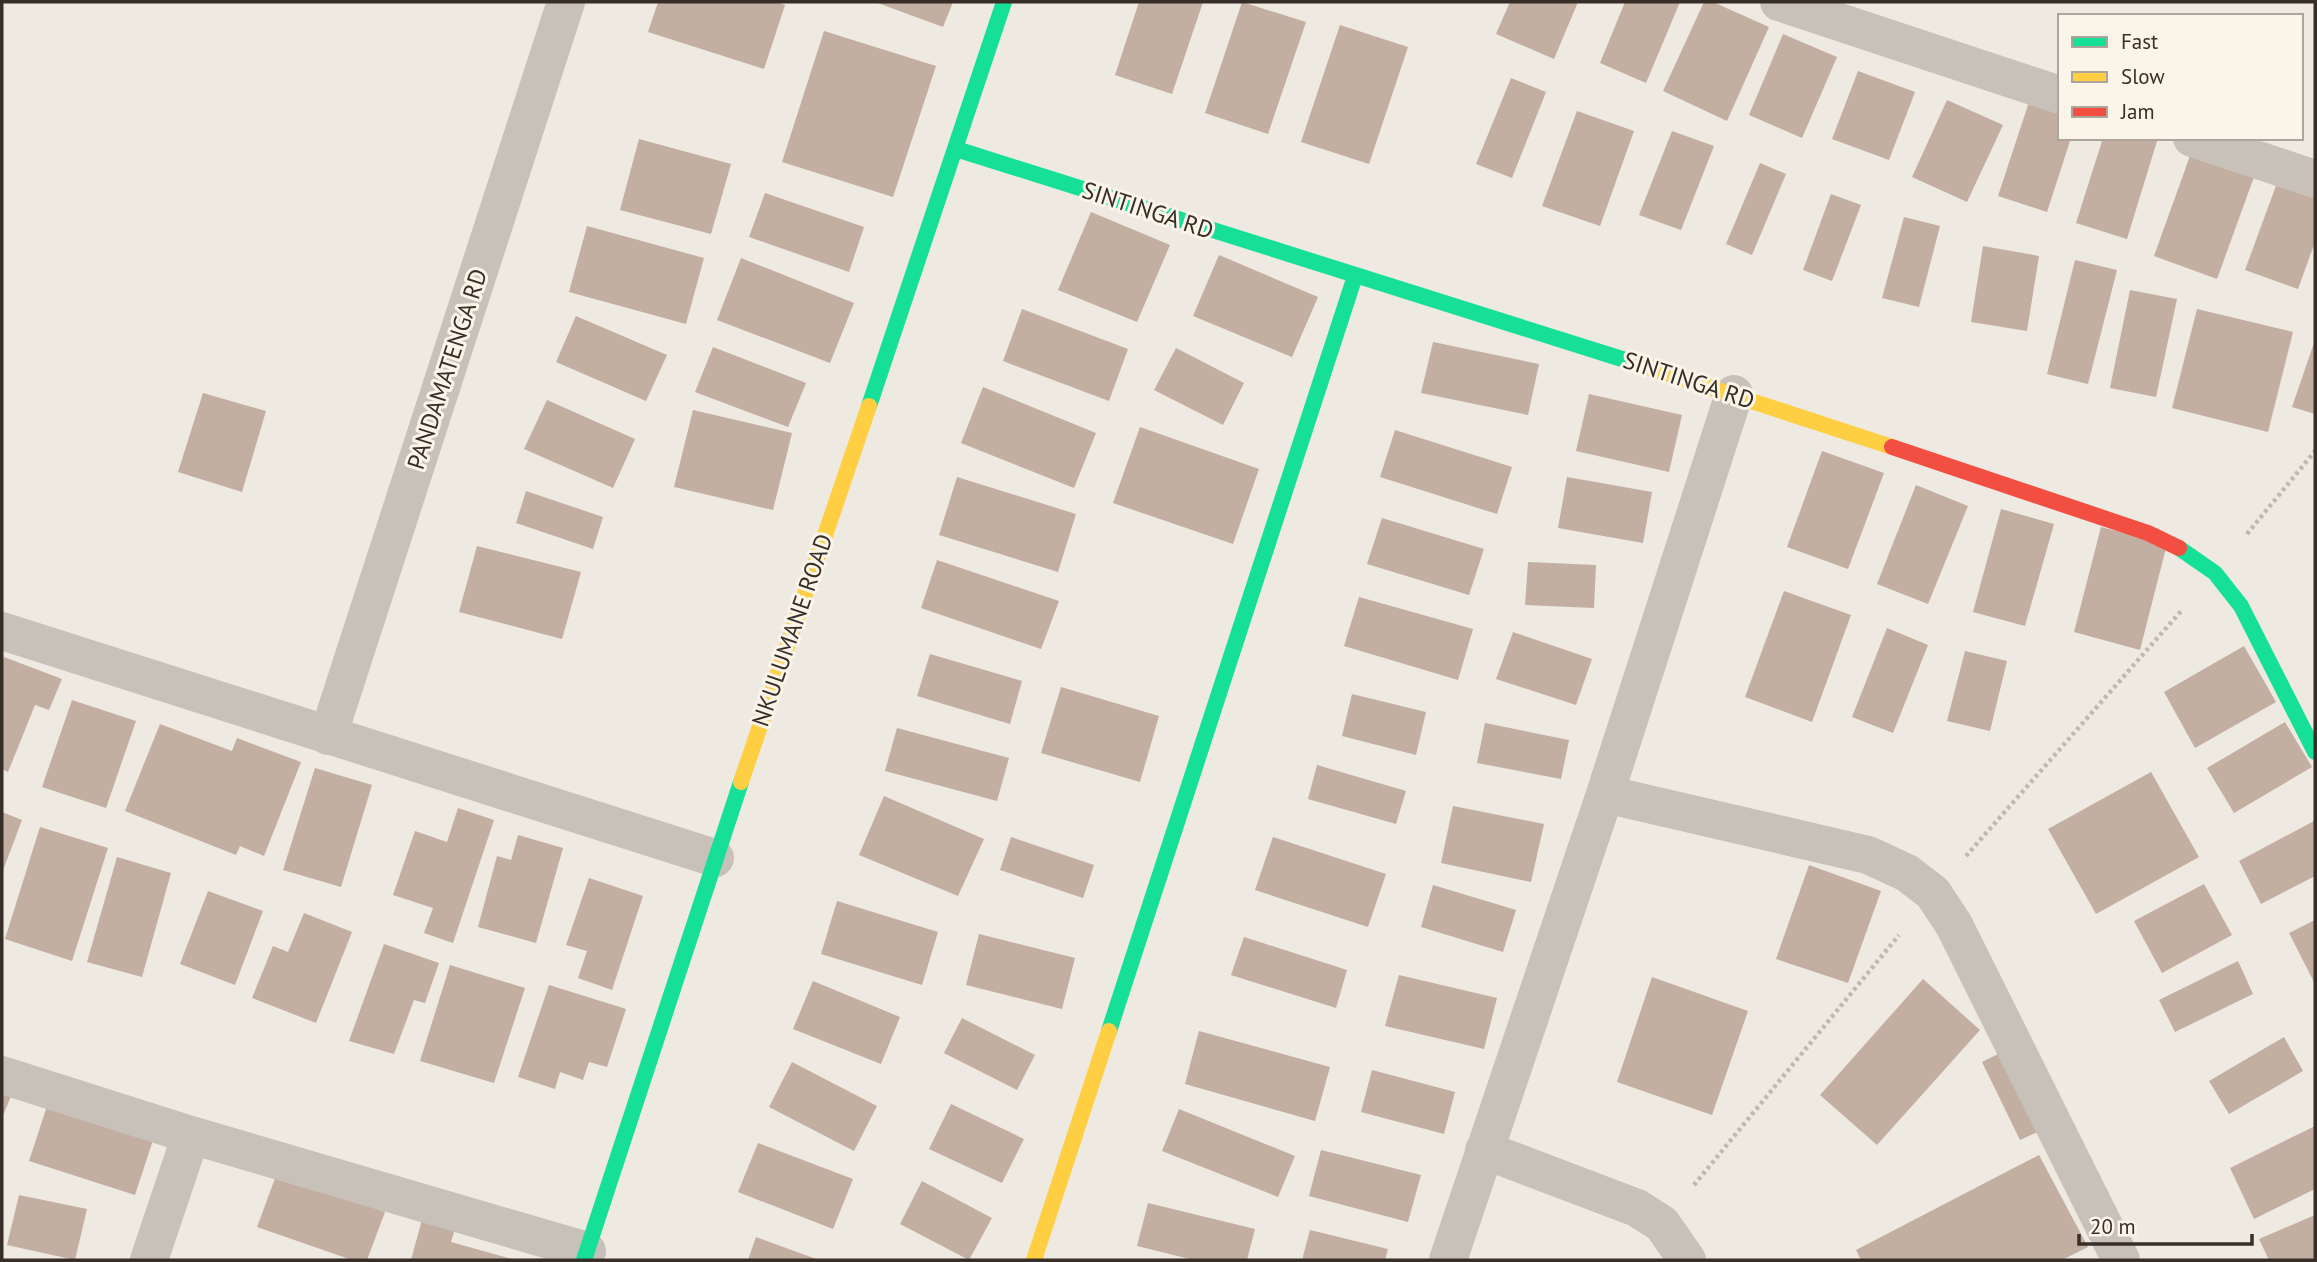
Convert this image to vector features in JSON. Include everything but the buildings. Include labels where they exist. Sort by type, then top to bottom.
[{"type":"street","name":"PANDAMATENGA RD","points":[[328,736],[566,2]]},
{"type":"street","name":"NKULUMANE ROAD","points":[[585,1256],[715,858],[1004,2]]},
{"type":"street","points":[[1779,2],[2058,93]]},
{"type":"street","points":[[2198,140],[2315,179]]},
{"type":"street","name":"SINTINGA RD","points":[[956,149],[1734,394],[2148,533],[2186,552],[2215,573],[2241,606],[2315,752]]},
{"type":"street","points":[[1034,1260],[1355,276]]},
{"type":"street","points":[[1448,1260],[1605,794],[1734,394]]},
{"type":"street","points":[[2,631],[715,858]]},
{"type":"street","points":[[1605,794],[1868,855],[1907,873],[1933,893],[1954,925],[2120,1260]]},
{"type":"street","points":[[2,1075],[585,1256]]},
{"type":"street","points":[[149,1260],[191,1135]]},
{"type":"street","points":[[1484,1150],[1637,1208],[1662,1224],[1687,1260]]},
{"type":"path","points":[[1662,1224],[1933,893],[2215,573],[2315,451]]},
{"type":"traffic: fast","points":[[869,406],[1004,2]]},
{"type":"traffic: fast","points":[[956,149],[1641,365]]},
{"type":"traffic: fast","points":[[1109,1031],[1355,276]]},
{"type":"traffic: fast","points":[[2179,548],[2215,573],[2241,606],[2315,752]]},
{"type":"traffic: fast","points":[[584,1260],[741,782]]},
{"type":"traffic: slow","points":[[1641,365],[1892,447]]},
{"type":"traffic: slow","points":[[741,782],[869,406]]},
{"type":"traffic: slow","points":[[1034,1260],[1109,1031]]},
{"type":"traffic: jam","points":[[1892,447],[2148,533],[2179,548]]}]
